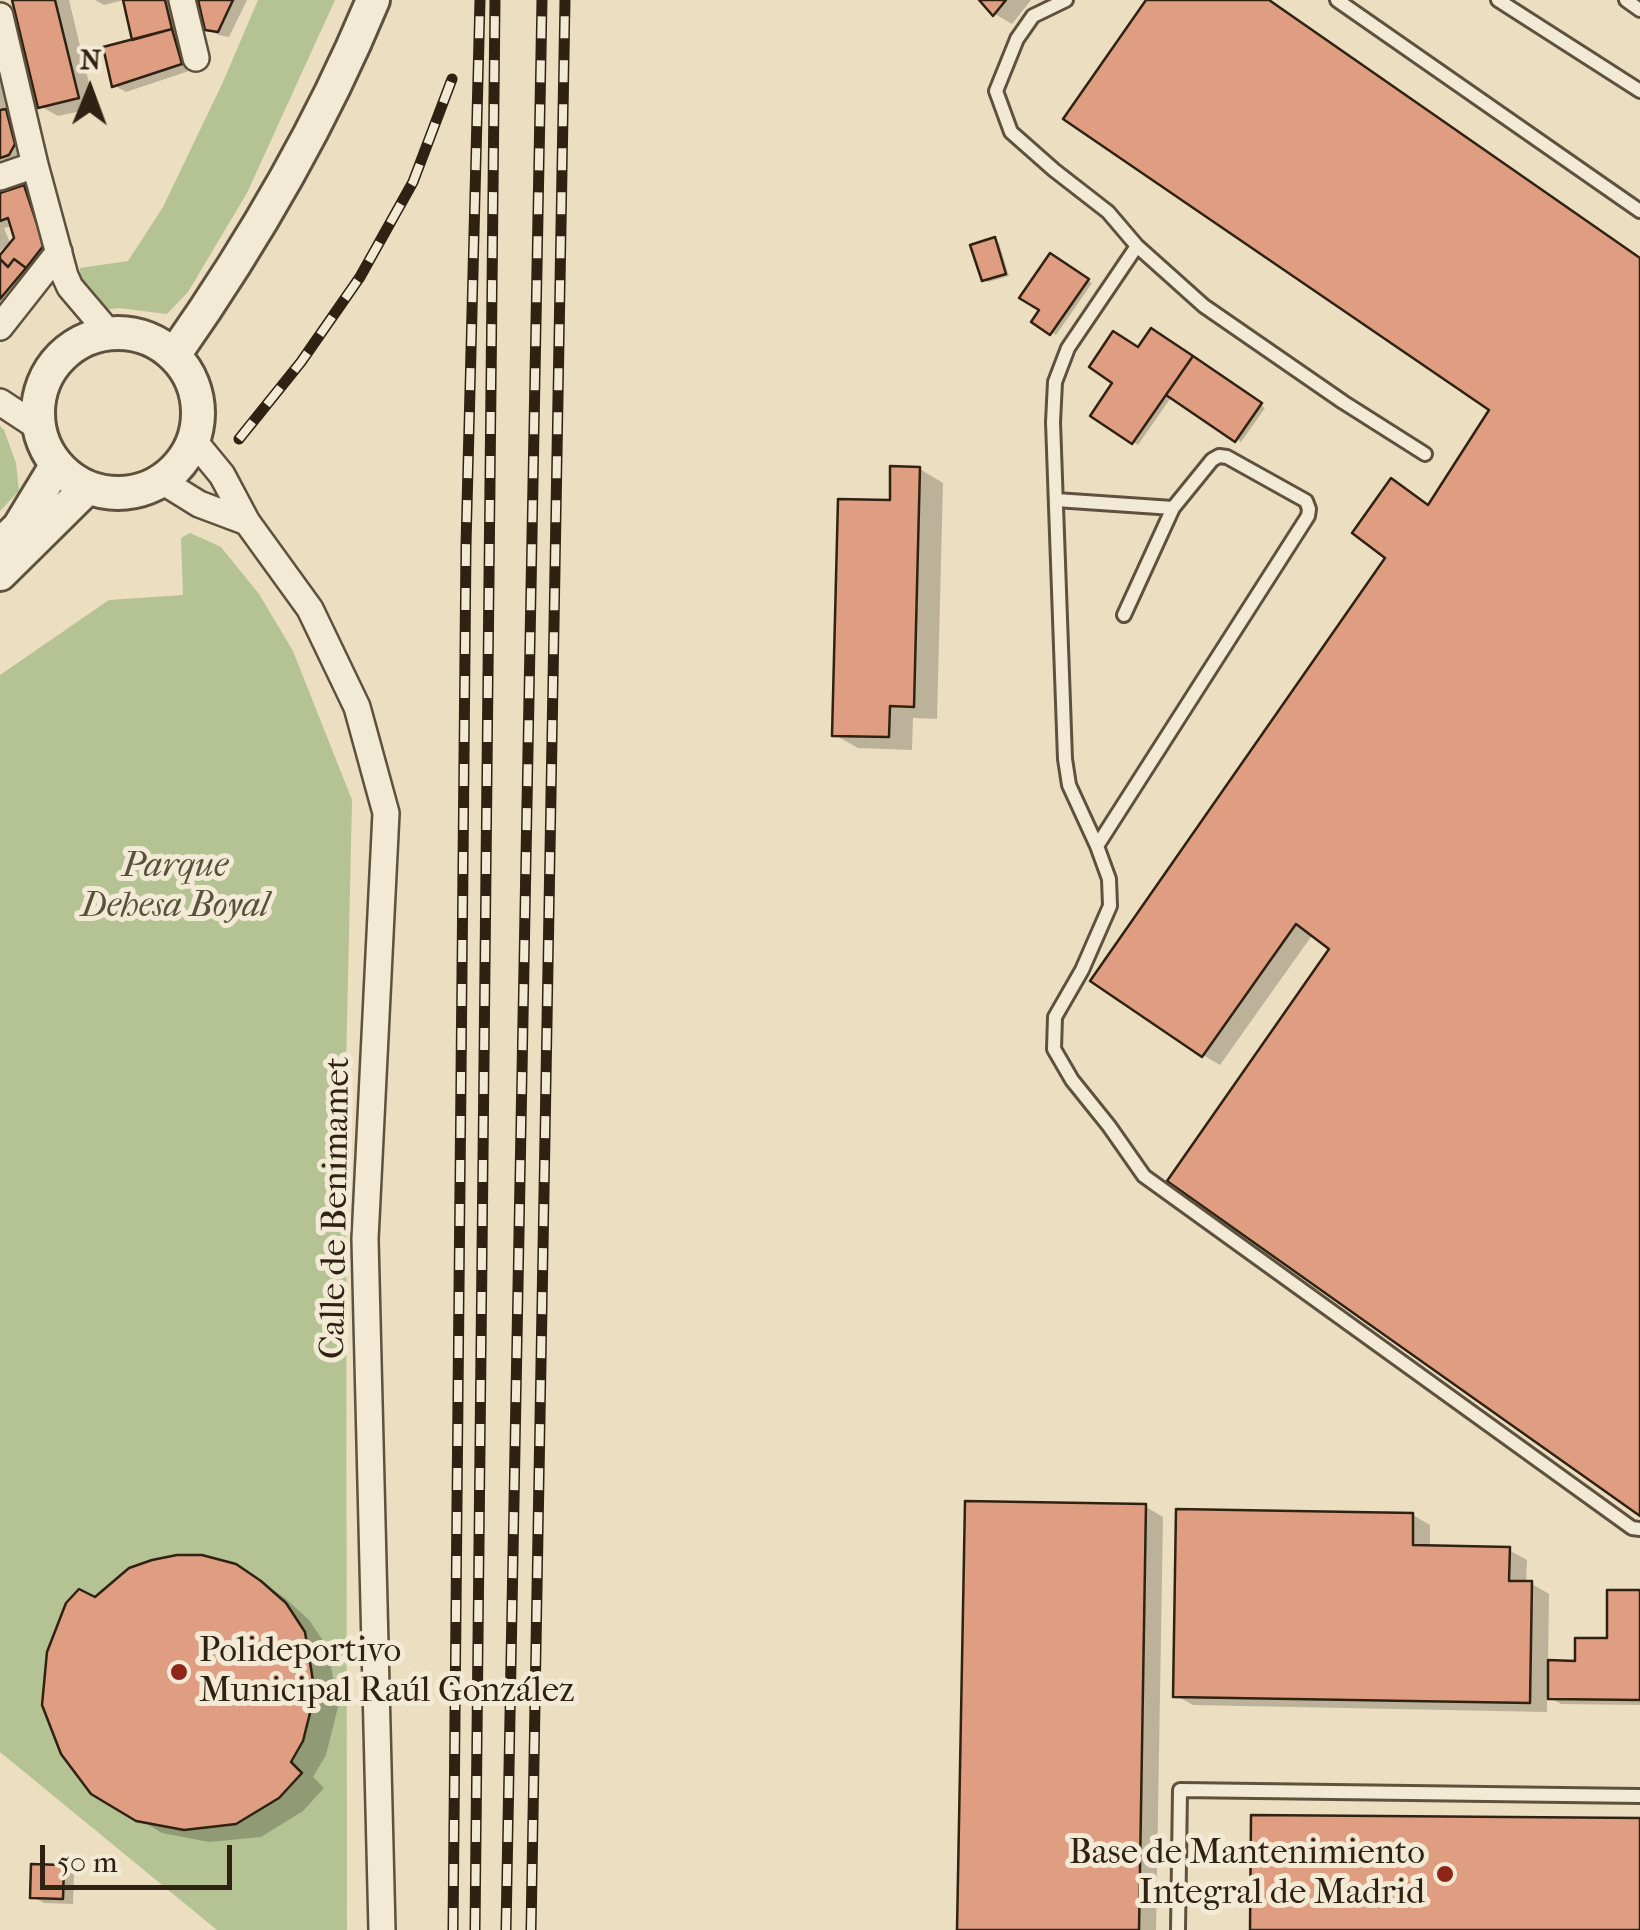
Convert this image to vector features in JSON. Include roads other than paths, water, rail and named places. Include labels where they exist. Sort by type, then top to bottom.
[{"type":"street","points":[[182,0],[196,58]]},
{"type":"street","points":[[162,347],[196,298],[335,66],[364,0]]},
{"type":"street","points":[[162,347],[210,304],[283,186],[345,68],[373,0]]},
{"type":"street","points":[[0,16],[35,165],[70,288],[109,333]]},
{"type":"street","points":[[0,177],[35,165]]},
{"type":"street","points":[[0,328],[59,252]]},
{"type":"street","points":[[109,333],[123,333],[162,347],[188,373],[197,394],[199,418],[182,464],[162,481],[138,492],[112,494],[86,488],[70,479],[44,448],[38,427],[38,401],[46,376],[62,355],[83,340],[109,333]]},
{"type":"street","points":[[0,402],[38,427]]},
{"type":"street","name":"Calle de Benimamet","points":[[194,440],[310,610],[357,707],[386,814],[366,1240],[382,1930]]},
{"type":"street","points":[[0,546],[19,526],[56,466]]},
{"type":"street","points":[[162,481],[198,504],[247,522]]},
{"type":"street","points":[[0,574],[86,488]]},
{"type":"lane","points":[[1066,0],[1032,16],[1017,39],[996,90],[1012,132],[1108,212],[1136,246],[1204,306],[1424,454]]},
{"type":"lane","points":[[1337,0],[1640,211]]},
{"type":"lane","points":[[1498,0],[1640,91]]},
{"type":"lane","points":[[1626,0],[1640,10]]},
{"type":"lane","points":[[1136,246],[1068,348],[1055,382],[1053,422],[1065,759],[1068,785],[1109,879],[1110,906],[1082,970],[1055,1018],[1054,1049],[1072,1080],[1144,1176],[1632,1528],[1640,1529]]},
{"type":"lane","points":[[1097,846],[1308,516],[1306,501],[1227,457],[1212,460],[1173,508],[1124,615]]},
{"type":"lane","points":[[1056,500],[1173,508]]},
{"type":"lane","points":[[1178,1930],[1180,1790],[1640,1796]]},
{"type":"railway","points":[[453,1930],[466,545],[480,0]]},
{"type":"railway","points":[[475,1930],[495,0]]},
{"type":"railway","points":[[506,1930],[542,0]]},
{"type":"railway","points":[[531,1930],[565,0]]},
{"type":"railway","points":[[239,439],[301,362],[360,277],[413,182],[452,79]]},
{"type":"place","name":"Polideportivo Municipal Raúl González","points":[[179,1672]]},
{"type":"place","name":"Base de Mantenimiento Integral de Madrid","points":[[1445,1874]]},
{"type":"park label","name":"Parque Dehesa Boyal","points":[[175,887]]}]
